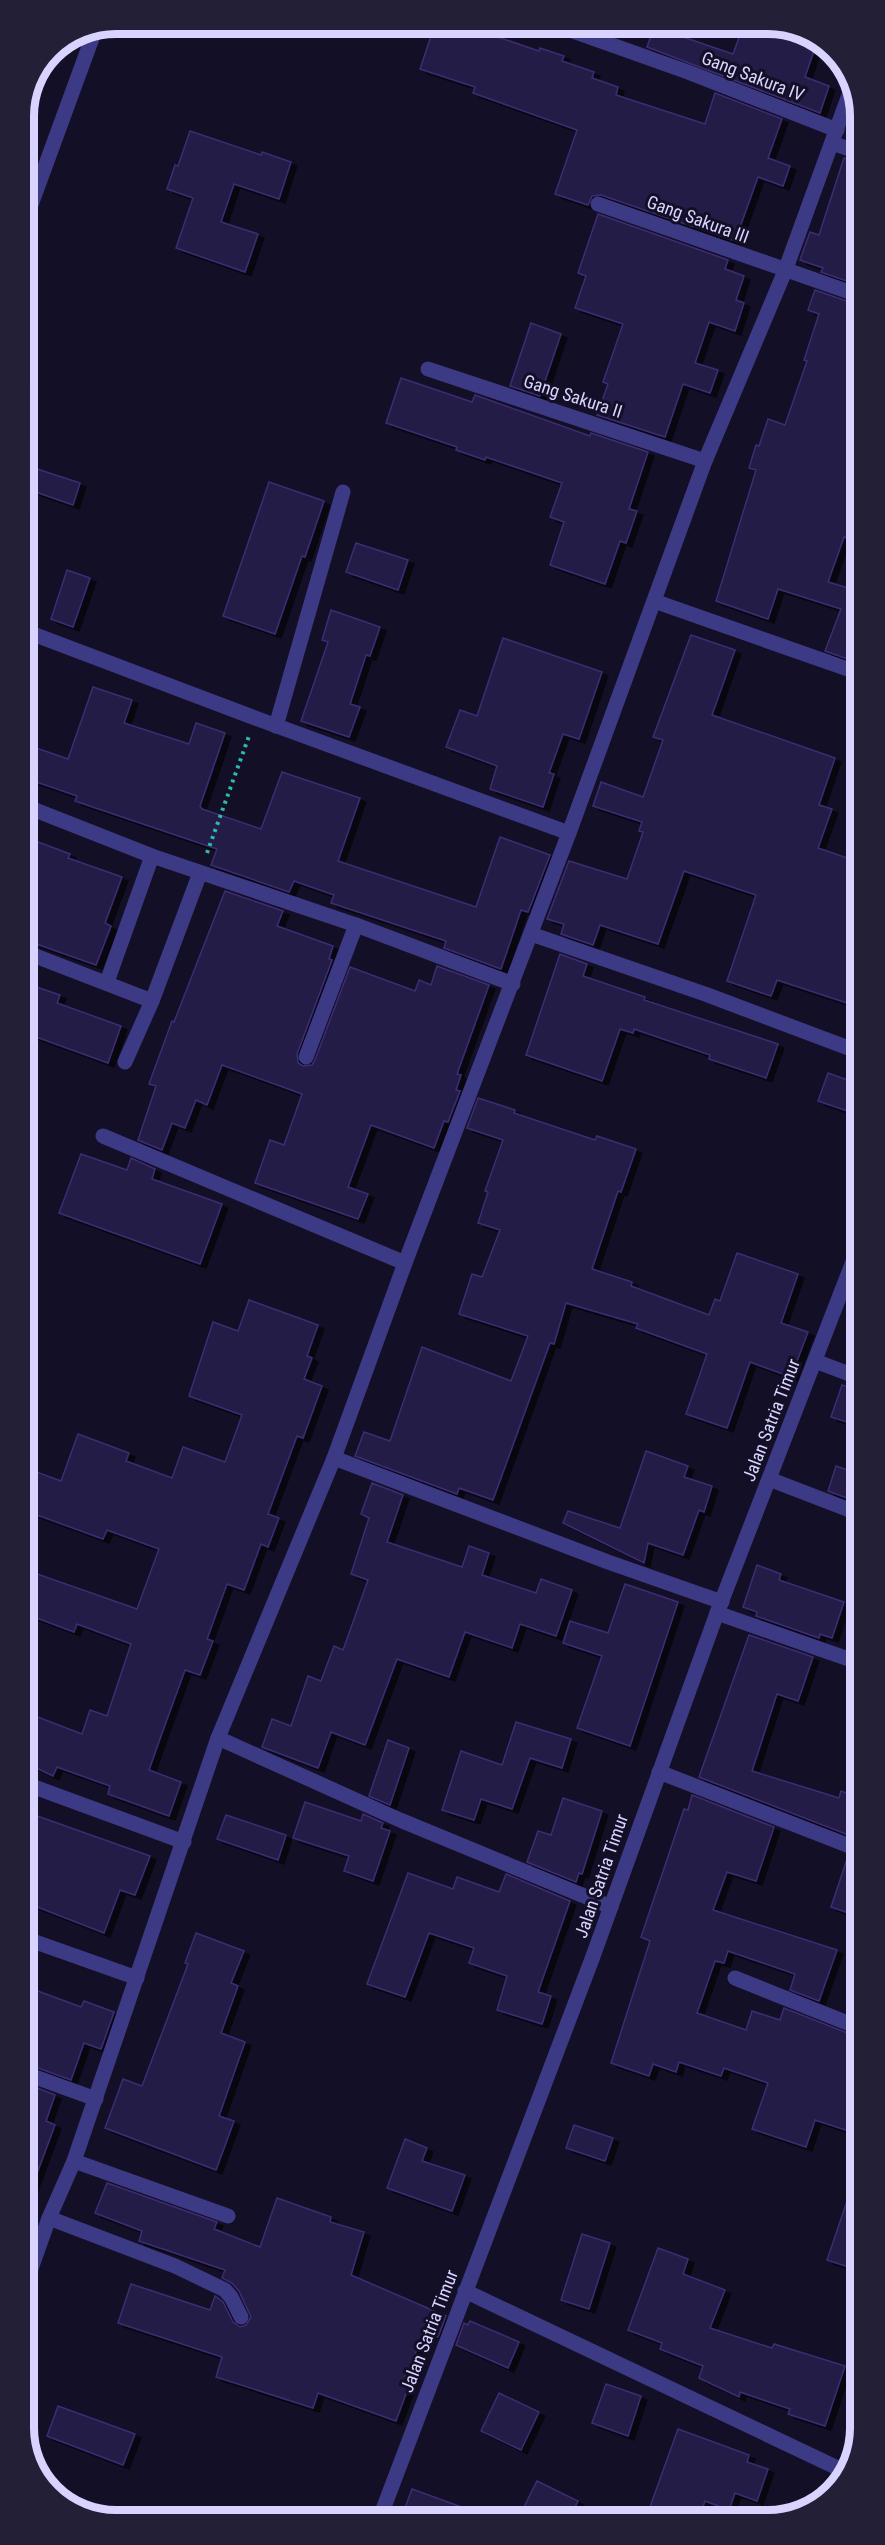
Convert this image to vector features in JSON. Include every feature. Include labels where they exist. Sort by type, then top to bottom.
[{"type":"street","name":"Gang Sakura IV","points":[[583,35],[688,72],[834,136],[850,147]]},
{"type":"street","points":[[34,197],[92,39]]},
{"type":"street","points":[[34,2244],[49,2218],[74,2161],[218,1738],[334,1458],[405,1263],[513,984],[705,461],[785,270],[848,97]]},
{"type":"street","name":"Gang Sakura III","points":[[598,204],[850,292]]},
{"type":"street","name":"Gang Sakura II","points":[[428,369],[705,461]]},
{"type":"street","points":[[276,726],[343,492]]},
{"type":"street","points":[[654,601],[850,670]]},
{"type":"street","points":[[34,634],[569,833]]},
{"type":"street","points":[[34,810],[152,856],[356,925],[513,984]]},
{"type":"street","points":[[107,982],[152,856]]},
{"type":"street","points":[[125,1062],[152,1001],[200,873]]},
{"type":"street","points":[[306,1057],[356,925]]},
{"type":"street","points":[[531,934],[705,994],[850,1049]]},
{"type":"street","points":[[34,955],[152,1001]]},
{"type":"street","points":[[103,1136],[405,1263]]},
{"type":"street","name":"Jalan Satria Timur","points":[[383,2510],[611,1907],[658,1772],[850,1269]]},
{"type":"street","points":[[814,1361],[850,1374]]},
{"type":"street","points":[[334,1458],[597,1558],[850,1659]]},
{"type":"street","points":[[769,1479],[850,1510]]},
{"type":"street","points":[[218,1738],[400,1820],[611,1907]]},
{"type":"street","points":[[658,1772],[850,1846]]},
{"type":"street","points":[[34,1787],[184,1842]]},
{"type":"street","points":[[34,1941],[137,1978]]},
{"type":"street","points":[[735,1978],[850,2024]]},
{"type":"street","points":[[34,2077],[96,2099]]},
{"type":"street","points":[[74,2161],[228,2216]]},
{"type":"street","points":[[49,2218],[175,2266],[225,2290],[241,2317]]},
{"type":"street","points":[[465,2291],[840,2469]]},
{"type":"path","points":[[200,873],[255,718]]},
{"type":"building","points":[[432,34],[490,35],[539,51],[540,48],[564,56],[562,61],[594,72],[592,78],[618,87],[616,95],[705,124],[715,93],[782,119],[768,158],[790,166],[783,186],[758,177],[735,241],[601,195],[592,196],[588,205],[555,194],[577,130],[473,93],[475,87],[420,69]]},
{"type":"building","points":[[651,35],[684,35],[683,37],[733,54],[740,35],[790,37],[815,49],[805,77],[829,86],[820,113],[647,47]]},
{"type":"building","points":[[190,131],[261,155],[262,152],[291,162],[279,199],[234,184],[221,222],[258,234],[245,272],[176,248],[193,198],[167,189]]},
{"type":"building","points":[[844,158],[850,160],[850,282],[821,272],[823,268],[800,260],[810,232],[819,235]]},
{"type":"building","points":[[598,214],[728,260],[725,269],[744,276],[736,300],[744,303],[735,331],[709,322],[695,363],[718,370],[710,393],[683,384],[665,437],[597,415],[608,384],[603,382],[623,324],[575,308],[586,276],[578,273]]},
{"type":"building","points":[[815,290],[850,302],[850,539],[844,537],[828,582],[848,588],[850,583],[850,660],[825,651],[841,609],[778,589],[768,619],[716,601],[756,470],[749,468],[756,445],[759,446],[768,419],[785,425],[807,361],[804,360],[819,314],[808,310]]},
{"type":"building","points":[[531,323],[561,334],[540,396],[510,386]]},
{"type":"building","points":[[401,378],[472,402],[475,395],[590,436],[591,433],[648,452],[629,509],[637,511],[626,543],[620,541],[605,584],[550,565],[564,522],[550,517],[562,483],[486,457],[485,460],[456,450],[457,447],[386,423]]},
{"type":"building","points":[[37,469],[80,483],[73,505],[34,491]]},
{"type":"building","points":[[269,482],[324,501],[275,634],[223,616]]},
{"type":"building","points":[[356,543],[408,560],[398,590],[346,572]]},
{"type":"building","points":[[67,570],[90,578],[73,627],[51,619]]},
{"type":"building","points":[[331,610],[380,627],[370,656],[366,655],[350,704],[360,707],[349,737],[301,721],[328,642],[322,640]]},
{"type":"building","points":[[691,635],[735,650],[712,715],[835,758],[819,805],[832,809],[818,848],[850,859],[850,1004],[777,980],[771,996],[727,981],[756,895],[684,871],[658,944],[600,925],[593,945],[561,934],[564,924],[547,919],[569,861],[627,879],[643,832],[639,831],[642,822],[593,806],[601,782],[643,797],[663,740],[653,737]]},
{"type":"building","points":[[503,638],[602,672],[579,739],[563,734],[549,773],[554,774],[543,807],[490,789],[497,766],[446,747],[460,710],[477,716]]},
{"type":"building","points":[[93,687],[132,700],[124,723],[189,744],[196,723],[225,733],[200,806],[202,809],[261,829],[282,772],[360,798],[338,861],[476,907],[500,837],[550,855],[528,912],[521,910],[501,969],[444,948],[446,941],[331,903],[334,895],[294,881],[289,892],[211,865],[217,849],[75,801],[77,796],[34,781],[34,747],[68,759]]},
{"type":"building","points":[[34,840],[70,854],[68,858],[122,877],[105,923],[111,926],[96,965],[34,943]]},
{"type":"building","points":[[225,891],[283,911],[277,926],[333,946],[329,959],[332,960],[297,1054],[298,1063],[303,1066],[312,1065],[315,1060],[350,967],[415,991],[419,980],[431,985],[437,966],[489,985],[457,1074],[461,1075],[456,1090],[460,1091],[448,1122],[444,1121],[434,1148],[371,1125],[348,1187],[368,1194],[358,1219],[255,1183],[270,1140],[284,1145],[302,1094],[222,1065],[207,1105],[196,1100],[185,1128],[172,1123],[162,1150],[138,1140],[156,1086],[149,1084]]},
{"type":"building","points":[[560,954],[587,964],[583,976],[645,997],[644,1000],[778,1044],[766,1078],[709,1059],[710,1055],[634,1029],[633,1033],[620,1029],[602,1081],[526,1055]]},
{"type":"building","points":[[34,986],[60,995],[57,1003],[121,1026],[108,1063],[34,1036]]},
{"type":"building","points":[[828,1073],[850,1081],[850,1112],[818,1101]]},
{"type":"building","points":[[478,1098],[515,1110],[514,1113],[595,1140],[597,1136],[636,1149],[621,1192],[618,1191],[592,1269],[632,1282],[631,1286],[709,1315],[715,1299],[720,1301],[737,1253],[798,1274],[781,1323],[808,1332],[791,1377],[750,1362],[727,1428],[686,1414],[707,1354],[636,1328],[638,1324],[566,1303],[554,1344],[550,1343],[493,1500],[459,1488],[457,1494],[355,1456],[364,1432],[390,1441],[422,1347],[511,1381],[528,1336],[459,1314],[472,1274],[482,1277],[500,1230],[478,1223],[488,1192],[485,1191],[503,1140],[467,1128]]},
{"type":"building","points":[[81,1154],[127,1170],[131,1158],[155,1169],[152,1179],[222,1204],[200,1264],[59,1213]]},
{"type":"building","points":[[249,1300],[318,1325],[307,1356],[312,1358],[304,1379],[322,1386],[303,1438],[297,1436],[268,1514],[279,1518],[268,1547],[261,1544],[244,1590],[227,1584],[207,1639],[213,1641],[200,1675],[185,1670],[161,1736],[149,1770],[181,1782],[169,1816],[108,1794],[110,1786],[57,1767],[53,1776],[34,1767],[35,1716],[82,1734],[90,1710],[107,1716],[131,1644],[77,1624],[74,1632],[34,1617],[34,1573],[137,1609],[159,1549],[107,1530],[103,1539],[34,1514],[34,1471],[61,1481],[78,1434],[129,1453],[126,1461],[172,1478],[183,1447],[225,1462],[242,1415],[189,1396],[213,1322],[238,1331]]},
{"type":"building","points":[[842,1385],[850,1388],[850,1423],[831,1417]]},
{"type":"building","points":[[646,1451],[688,1466],[684,1477],[712,1486],[704,1512],[699,1510],[683,1555],[648,1543],[644,1563],[563,1523],[568,1511],[620,1528]]},
{"type":"building","points":[[836,1466],[850,1471],[850,1499],[828,1491]]},
{"type":"building","points":[[372,1483],[403,1495],[387,1542],[462,1567],[469,1546],[489,1553],[482,1575],[536,1593],[541,1579],[572,1590],[556,1636],[520,1624],[512,1648],[465,1632],[449,1677],[397,1659],[365,1745],[331,1732],[318,1768],[262,1747],[272,1719],[291,1726],[308,1676],[321,1681],[334,1646],[343,1650],[368,1580],[351,1574],[369,1518],[361,1514]]},
{"type":"building","points":[[757,1565],[781,1574],[779,1580],[844,1602],[832,1638],[820,1634],[819,1638],[756,1616],[757,1612],[743,1607]]},
{"type":"building","points":[[625,1584],[678,1602],[630,1746],[577,1728],[602,1656],[563,1643],[570,1621],[608,1633]]},
{"type":"building","points":[[749,1635],[813,1657],[798,1701],[777,1694],[752,1771],[839,1798],[841,1791],[850,1794],[850,1836],[699,1777]]},
{"type":"building","points":[[516,1722],[571,1739],[562,1768],[530,1758],[512,1809],[481,1799],[474,1820],[442,1810],[461,1751],[502,1765]]},
{"type":"building","points":[[388,1740],[409,1748],[390,1805],[369,1796]]},
{"type":"building","points":[[692,1795],[774,1827],[756,1881],[727,1872],[713,1910],[837,1950],[819,2001],[790,1990],[795,1974],[728,1951],[724,1963],[715,1961],[697,2013],[746,2030],[752,2011],[780,2020],[784,2008],[850,2034],[850,2131],[815,2120],[806,2147],[752,2129],[768,2083],[724,2068],[721,2076],[679,2062],[676,2072],[653,2064],[649,2076],[611,2063],[650,1941],[641,1937],[684,1809],[688,1810]]},
{"type":"building","points":[[563,1798],[602,1811],[582,1874],[579,1873],[576,1882],[527,1862],[538,1831],[551,1835]]},
{"type":"building","points":[[305,1802],[361,1821],[363,1814],[383,1823],[381,1828],[390,1831],[373,1881],[344,1871],[349,1856],[293,1838]]},
{"type":"building","points":[[34,1815],[150,1856],[135,1895],[120,1890],[104,1933],[34,1906]]},
{"type":"building","points":[[226,1815],[286,1835],[278,1860],[217,1839]]},
{"type":"building","points":[[848,1856],[850,1857],[850,1914],[831,1907]]},
{"type":"building","points":[[408,1873],[453,1889],[457,1877],[499,1892],[506,1874],[570,1901],[538,1992],[551,1996],[542,2024],[497,2010],[507,1976],[469,1963],[474,1948],[429,1933],[405,1997],[367,1984]]},
{"type":"building","points":[[196,1933],[244,1951],[231,1983],[238,1986],[221,2033],[245,2042],[219,2116],[234,2121],[216,2170],[105,2128],[123,2079],[142,2086],[188,1964],[185,1963]]},
{"type":"building","points":[[34,1990],[81,2007],[84,2001],[114,2012],[101,2049],[84,2043],[71,2080],[34,2067]]},
{"type":"building","points":[[34,2087],[55,2095],[46,2121],[55,2125],[34,2182]]},
{"type":"building","points":[[574,2125],[613,2138],[605,2161],[566,2148]]},
{"type":"building","points":[[405,2139],[427,2148],[422,2161],[465,2175],[452,2211],[387,2188]]},
{"type":"building","points":[[107,2183],[217,2222],[214,2229],[260,2247],[277,2198],[331,2217],[330,2222],[364,2232],[351,2275],[446,2316],[438,2337],[425,2331],[405,2377],[411,2380],[396,2421],[318,2393],[313,2408],[216,2377],[222,2357],[118,2323],[131,2284],[210,2310],[215,2296],[223,2302],[233,2322],[240,2327],[246,2325],[251,2317],[239,2291],[232,2283],[222,2278],[225,2270],[139,2241],[142,2231],[95,2213]]},
{"type":"building","points":[[850,2193],[850,2267],[827,2260]]},
{"type":"building","points":[[582,2234],[610,2243],[589,2309],[561,2300]]},
{"type":"building","points":[[658,2248],[688,2259],[683,2274],[725,2290],[710,2328],[772,2348],[774,2344],[845,2366],[825,2426],[788,2414],[790,2409],[740,2392],[739,2397],[699,2378],[703,2366],[660,2349],[662,2343],[628,2330]]},
{"type":"building","points":[[470,2321],[519,2342],[508,2368],[456,2345],[464,2323],[468,2325]]},
{"type":"building","points":[[606,2384],[641,2396],[628,2436],[592,2423]]},
{"type":"building","points":[[499,2393],[539,2412],[521,2450],[481,2431]]},
{"type":"building","points":[[58,2406],[135,2434],[123,2465],[47,2436]]},
{"type":"building","points":[[678,2429],[749,2455],[747,2462],[768,2469],[757,2501],[735,2493],[729,2510],[705,2501],[702,2510],[672,2508],[671,2510],[649,2510]]},
{"type":"building","points":[[537,2481],[578,2501],[574,2510],[522,2510]]},
{"type":"building","points":[[412,2489],[470,2510],[404,2510]]}]
